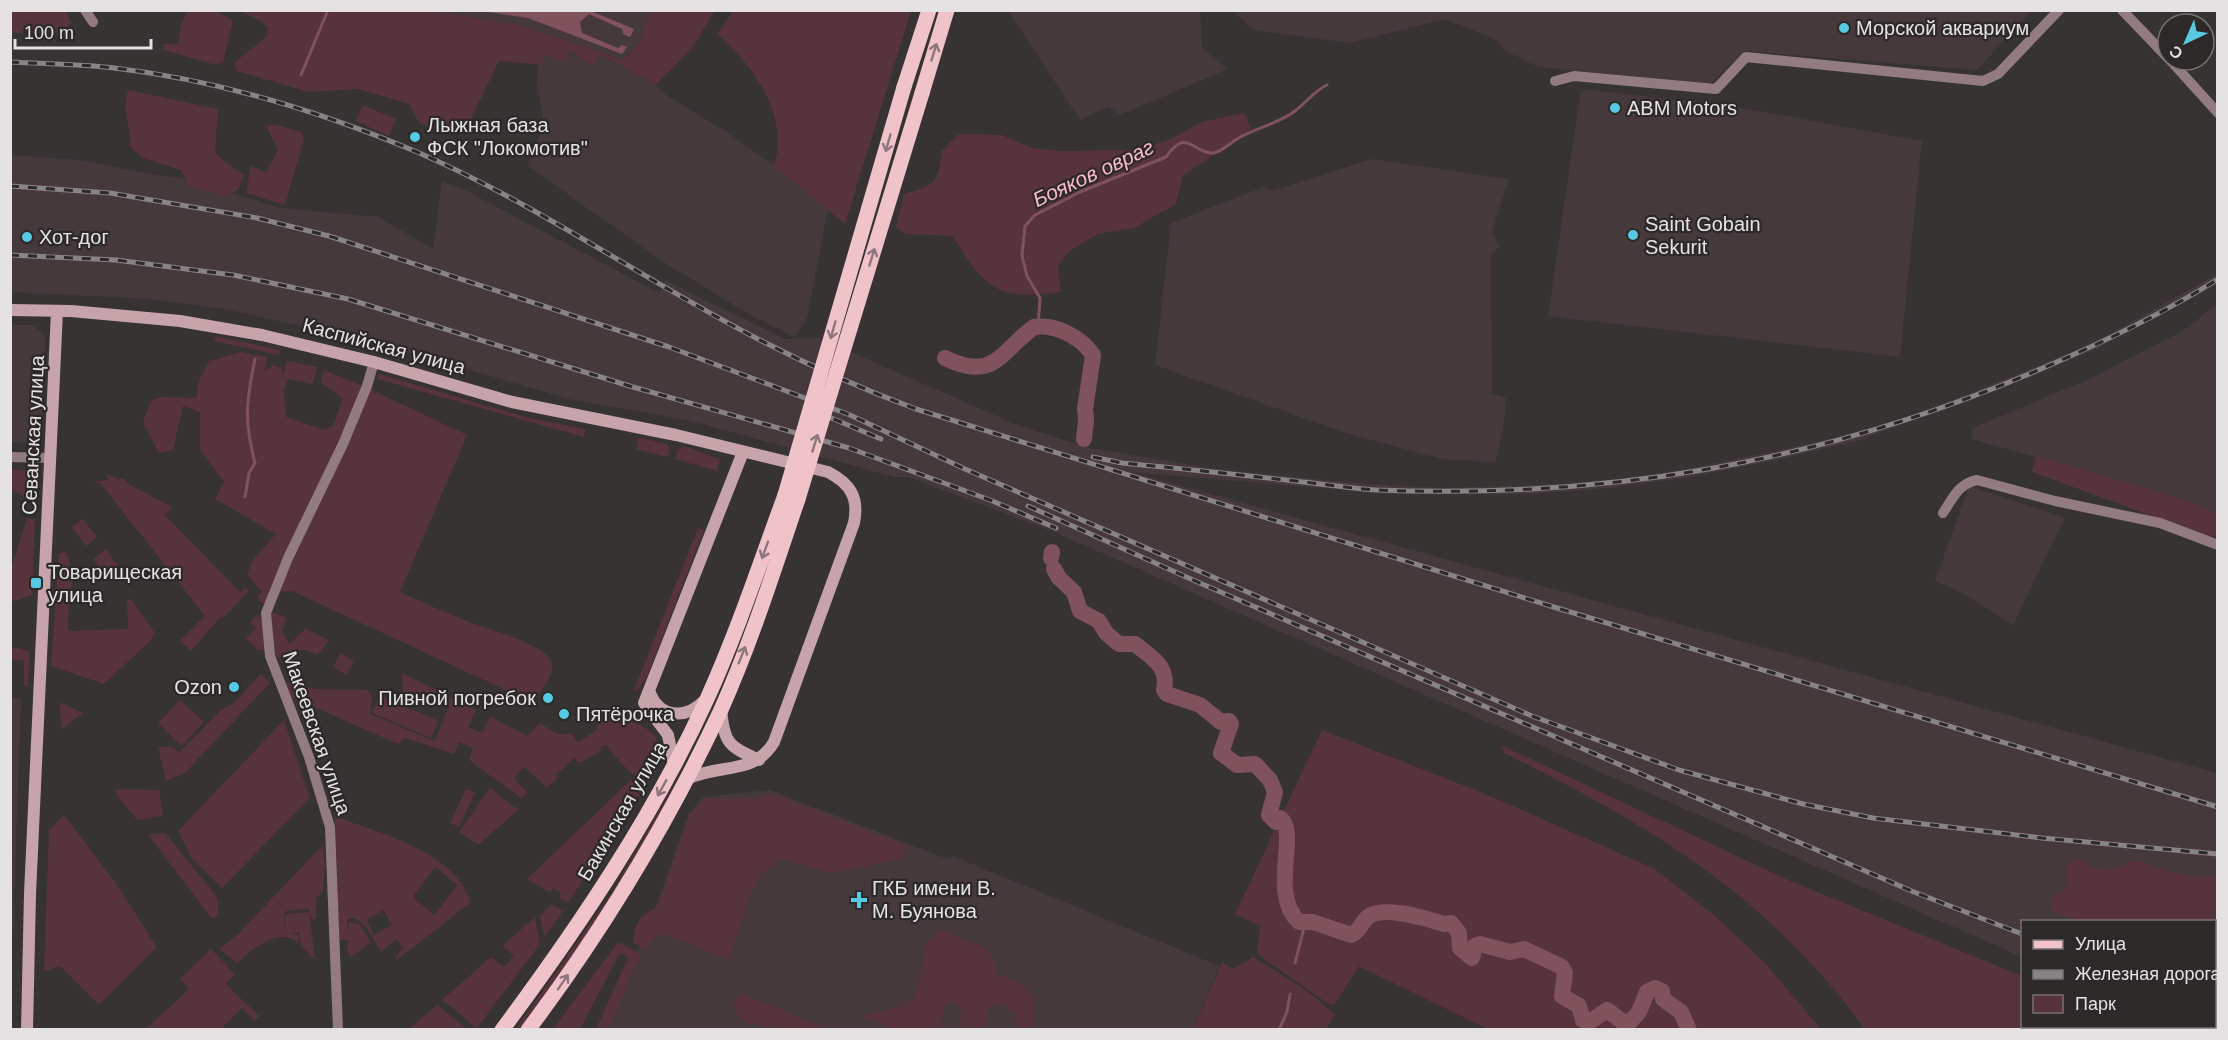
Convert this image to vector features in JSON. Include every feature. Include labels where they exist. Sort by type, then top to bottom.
[{"type":"main road","points":[[791,497],[904,87],[928,10]]},
{"type":"main road","points":[[791,497],[947,10]]},
{"type":"main road","name":"Каспийская улица","points":[[10,310],[57,310],[213,326],[290,341],[374,362],[531,407],[676,435],[828,472],[842,479],[856,500],[854,523],[774,742],[759,760]]},
{"type":"main road","name":"Севанская улица","points":[[27,1029],[30,894],[57,310]]},
{"type":"main road","points":[[674,765],[668,735],[644,703],[743,452]]},
{"type":"main road","name":"Бакинская улица","points":[[502,1029],[583,918],[623,855],[674,765],[707,699],[791,497]]},
{"type":"main road","name":"Бакинская улица","points":[[528,1029],[630,881],[687,779],[721,710],[761,608],[791,497]]},
{"type":"main road","points":[[649,690],[654,702],[674,714],[688,714],[707,699]]},
{"type":"main road","points":[[721,710],[726,741],[759,760]]},
{"type":"main road","points":[[687,779],[709,770],[750,764],[759,760]]},
{"type":"street","points":[[85,10],[93,22]]},
{"type":"street","points":[[1555,81],[1574,76],[1716,89],[1746,57],[1983,81],[1998,74],[2059,10]]},
{"type":"street","points":[[2122,10],[2156,45]]},
{"type":"street","points":[[2181,72],[2217,113]]},
{"type":"street","name":"Макеевская улица","points":[[338,1029],[330,827],[309,757],[270,656],[266,613],[288,558],[343,444],[367,386],[374,362]]},
{"type":"street","points":[[10,457],[51,458]]},
{"type":"street","points":[[1943,513],[1958,489],[1968,482],[1977,480],[2055,501],[2160,523],[2217,545]]},
{"type":"shaded area","points":[[435,11],[651,11],[638,45],[623,60],[524,26]]},
{"type":"shaded area","points":[[482,11],[591,11],[634,29],[630,37],[623,34],[622,29],[589,14],[580,22],[582,33],[618,48],[622,45],[627,47],[622,54],[528,18]]},
{"type":"shaded area","points":[[1008,11],[1200,11],[1202,47],[1228,69],[1120,115],[1108,107],[1080,120]]},
{"type":"shaded area","points":[[1234,11],[2031,11],[1977,70],[1745,51],[1710,84],[1538,67],[1502,49],[1497,40],[1444,19],[1350,43],[1253,30]]},
{"type":"shaded area","points":[[570,51],[592,66],[602,55],[656,85],[666,95],[727,132],[782,171],[828,209],[807,318],[795,337],[743,311],[659,259],[528,166],[544,125],[537,83],[539,53]]},
{"type":"shaded area","points":[[1581,89],[1731,106],[1922,141],[1900,357],[1548,316]]},
{"type":"shaded area","points":[[10,155],[77,160],[192,181],[280,208],[379,217],[433,249],[442,181],[467,191],[659,293],[665,280],[785,339],[819,338],[1015,424],[1089,448],[1216,469],[1365,484],[1446,488],[1591,483],[1682,470],[1853,435],[1923,412],[2094,343],[2217,274],[2217,285],[2098,348],[2013,384],[1856,441],[1685,478],[1600,489],[1528,494],[1393,494],[1131,472],[2217,773],[2217,1012],[2216,920],[2021,920],[2021,957],[1054,532],[908,477],[895,477],[687,420],[573,400],[383,345],[230,310],[150,299],[11,292]]},
{"type":"shaded area","points":[[1371,159],[1509,179],[1492,232],[1500,247],[1491,254],[1492,394],[1506,398],[1505,417],[1496,462],[1441,459],[1343,432],[1155,365],[1171,223],[1264,187],[1272,191]]},
{"type":"shaded area","points":[[2217,304],[2217,513],[2174,496],[1971,439],[1972,428],[2085,381],[2184,330]]},
{"type":"shaded area","points":[[11,325],[32,325],[43,333],[45,339],[41,439],[36,443],[11,442]]},
{"type":"shaded area","points":[[1969,486],[2065,518],[2013,625],[1959,591],[1935,581]]},
{"type":"shaded area","points":[[10,697],[21,699],[11,980]]},
{"type":"shaded area","name":"ГКБ имени В. М. Буянова","points":[[770,790],[950,860],[953,856],[1219,966],[1193,1029],[599,1030],[631,960],[643,944],[688,815],[702,797]]},
{"type":"green space","points":[[11,10],[66,11],[71,23],[61,32],[11,33]]},
{"type":"green space","points":[[187,11],[216,11],[233,21],[223,62],[216,65],[163,50],[164,44],[178,44],[181,25]]},
{"type":"green space","points":[[241,11],[435,11],[524,26],[623,60],[638,45],[651,11],[715,11],[692,48],[656,85],[602,55],[592,66],[571,51],[564,62],[540,53],[545,65],[499,61],[468,125],[448,134],[419,123],[409,104],[358,89],[309,92],[237,71],[234,63],[267,36],[268,28],[262,22]]},
{"type":"green space","points":[[733,11],[911,11],[845,224],[774,166],[778,147],[773,111],[756,77],[744,61],[717,34]]},
{"type":"green space","points":[[128,90],[218,109],[215,152],[244,175],[238,190],[224,196],[188,186],[181,170],[143,158],[130,147],[126,113]]},
{"type":"green space","points":[[363,105],[396,119],[389,136],[356,121]]},
{"type":"green space","points":[[1244,113],[1251,129],[1183,176],[1176,204],[1134,228],[1098,234],[1071,250],[1058,266],[1061,292],[1022,294],[1007,292],[984,279],[953,236],[906,234],[896,228],[904,194],[933,182],[939,171],[941,152],[959,134],[1002,135],[1032,148],[1061,151],[1134,150],[1169,140],[1201,122]]},
{"type":"green space","points":[[275,125],[302,132],[304,139],[285,205],[246,193],[251,166],[266,172],[278,150],[266,126]]},
{"type":"green space","points":[[215,336],[280,350],[279,355],[214,341]]},
{"type":"green space","points":[[241,352],[267,357],[265,371],[273,365],[282,368],[283,377],[287,361],[317,367],[313,384],[288,379],[284,391],[286,417],[324,430],[333,426],[343,398],[321,383],[324,370],[368,388],[467,435],[400,592],[467,621],[532,645],[542,652],[549,658],[552,671],[534,703],[292,591],[270,591],[264,605],[257,597],[262,592],[247,574],[253,560],[276,534],[215,499],[224,482],[200,450],[200,412],[183,406],[173,450],[159,453],[143,422],[151,401],[161,397],[196,398],[199,381],[209,361]]},
{"type":"green space","points":[[379,374],[529,418],[586,429],[584,437],[377,379]]},
{"type":"green space","points":[[638,438],[667,444],[670,448],[668,457],[636,449]]},
{"type":"green space","points":[[684,446],[720,459],[717,471],[675,459],[678,450]]},
{"type":"green space","points":[[2036,456],[2174,496],[2217,513],[2217,536],[2207,536],[2032,472]]},
{"type":"green space","points":[[10,470],[30,471],[36,478],[34,504],[11,489]]},
{"type":"green space","points":[[105,473],[118,479],[124,479],[130,485],[172,507],[165,515],[240,592],[246,588],[249,591],[223,618],[221,616],[191,651],[180,641],[205,616],[101,484],[94,482],[109,480]]},
{"type":"green space","points":[[27,518],[35,519],[32,595],[11,602],[11,569]]},
{"type":"green space","points":[[83,519],[97,537],[86,546],[72,527]]},
{"type":"green space","points":[[698,528],[704,530],[647,677],[636,692],[634,690]]},
{"type":"green space","points":[[106,549],[122,571],[110,581],[93,559]]},
{"type":"green space","points":[[65,552],[72,572],[68,631],[128,629],[127,601],[130,598],[155,633],[150,641],[104,684],[51,666],[59,554]]},
{"type":"green space","points":[[270,611],[287,618],[282,630],[289,644],[305,629],[329,640],[318,655],[305,650],[293,651],[292,656],[275,657]]},
{"type":"green space","points":[[257,615],[263,622],[266,650],[258,650],[246,638],[256,628],[250,622]]},
{"type":"green space","points":[[11,647],[30,651],[28,686],[24,685],[24,661],[11,659]]},
{"type":"green space","points":[[340,653],[354,661],[347,675],[333,667]]},
{"type":"green space","points":[[402,673],[476,710],[468,727],[482,733],[490,717],[528,736],[540,723],[557,734],[572,734],[578,743],[595,731],[606,714],[633,722],[653,734],[659,743],[661,753],[658,765],[651,780],[632,774],[607,748],[610,747],[603,745],[598,753],[580,763],[574,758],[556,775],[557,779],[547,787],[524,767],[514,778],[527,792],[522,799],[469,760],[473,748],[459,742],[454,754],[405,738],[398,744],[289,696],[286,683],[295,681],[312,689],[368,690],[372,697],[370,714],[435,741],[449,706],[428,695],[422,705],[403,694]]},
{"type":"green space","points":[[261,674],[270,683],[185,773],[166,781],[158,747],[172,747],[179,752],[221,710],[234,703]]},
{"type":"green space","points":[[379,696],[439,721],[431,738],[372,713]]},
{"type":"green space","points":[[180,700],[204,722],[181,746],[158,723]]},
{"type":"green space","points":[[60,702],[83,713],[61,730]]},
{"type":"green space","points":[[284,720],[310,798],[222,888],[192,859],[178,831]]},
{"type":"green space","points":[[1322,730],[1483,793],[1655,869],[1715,916],[1765,963],[1821,1029],[1487,1029],[1359,966],[1334,1005],[1327,1003],[1257,954],[1260,926],[1235,914]]},
{"type":"green space","points":[[1501,745],[1788,880],[2021,976],[2021,1028],[2176,1029],[1865,1029],[1788,939],[1702,868],[1657,837],[1608,808],[1504,753]]},
{"type":"green space","points":[[631,780],[646,784],[568,903],[559,898],[561,893],[553,888],[550,893],[527,879]]},
{"type":"green space","points":[[677,780],[680,782],[614,896],[523,1026],[515,1030],[611,894]]},
{"type":"green space","points":[[490,788],[518,810],[478,845],[459,832]]},
{"type":"green space","points":[[116,789],[159,790],[163,816],[137,820],[116,794]]},
{"type":"green space","points":[[466,789],[475,793],[459,827],[450,823]]},
{"type":"green space","points":[[770,793],[906,845],[900,859],[832,873],[781,859],[763,872],[748,900],[729,960],[667,935],[657,935],[644,950],[633,942],[635,928],[641,917],[658,906],[689,816],[704,799],[759,798]]},
{"type":"green space","points":[[64,815],[115,882],[157,947],[99,1005],[60,966],[44,971],[49,830]]},
{"type":"green space","points":[[335,816],[414,846],[432,857],[462,884],[471,902],[397,960],[395,957],[403,948],[396,939],[381,952],[367,928],[355,918],[347,919],[348,933],[349,921],[360,925],[371,942],[351,957],[347,951],[348,940],[339,940]],"holes":[[[435,867],[458,885],[434,915],[413,897]],[[383,910],[392,925],[374,935],[366,920]]]},
{"type":"green space","points":[[165,833],[218,900],[218,915],[212,919],[148,835]]},
{"type":"green space","points":[[323,845],[325,868],[323,890],[316,899],[316,918],[312,920],[309,909],[286,911],[284,915],[286,934],[285,914],[309,912],[315,960],[301,946],[299,932],[291,933],[298,934],[299,944],[284,937],[275,938],[250,951],[237,963],[219,949],[238,934]]},
{"type":"green space","points":[[2075,857],[2098,869],[2112,869],[2137,860],[2176,873],[2217,877],[2217,953],[2216,920],[2078,920],[2054,912],[2051,903],[2056,895],[2064,890],[2068,881],[2066,868]]},
{"type":"green space","points":[[551,904],[563,911],[544,938],[540,916]]},
{"type":"green space","points":[[535,917],[540,944],[477,1028],[442,1000],[491,957],[504,967],[514,955],[502,946]]},
{"type":"green space","points":[[940,929],[986,949],[993,957],[998,975],[1019,982],[1033,997],[1034,1029],[1015,1029],[1016,1013],[1000,1004],[989,1006],[985,1029],[960,1029],[961,1010],[955,1003],[945,1003],[941,1029],[894,1029],[865,1019],[864,1015],[896,1008],[912,1000],[917,991],[927,942]]},
{"type":"green space","points":[[618,942],[641,954],[608,1029],[596,1029],[628,958],[620,953],[580,1029],[553,1029]]},
{"type":"green space","points":[[211,949],[235,974],[226,984],[259,1016],[254,1021],[242,1008],[223,1027],[226,1029],[146,1029],[189,989],[180,979]]},
{"type":"green space","points":[[1253,957],[1303,988],[1335,1014],[1326,1029],[1193,1029],[1222,962],[1234,969]]},
{"type":"green space","points":[[739,992],[827,1029],[774,1028],[746,1021],[737,1014],[734,1005]]},
{"type":"green space","points":[[437,1005],[467,1029],[409,1029]]},
{"type":"waterway","points":[[301,75],[328,10]]},
{"type":"waterway","name":"Бояков овраг","points":[[1038,327],[1040,298],[1027,276],[1022,256],[1025,226],[1035,215],[1080,192],[1166,157],[1179,143],[1185,142],[1206,152],[1220,151],[1244,135],[1288,115],[1327,85]]},
{"type":"waterway","points":[[945,358],[961,365],[975,367],[986,365],[1004,354],[1034,327],[1051,328],[1075,337],[1093,355],[1085,409],[1084,439]]},
{"type":"waterway","points":[[245,497],[249,473],[255,463],[248,423],[250,387],[255,359]]},
{"type":"waterway","points":[[1051,558],[1052,552]]},
{"type":"waterway","points":[[1054,569],[1059,578],[1074,592],[1080,611],[1099,621],[1106,633],[1119,644],[1135,644],[1158,663],[1164,675],[1164,690],[1167,694],[1200,705],[1221,722],[1229,721],[1231,724],[1221,753],[1237,765],[1255,764],[1270,780],[1275,792],[1269,815],[1276,822],[1280,818],[1285,825],[1287,836],[1286,895],[1290,910],[1299,922],[1313,922],[1351,935],[1368,917],[1378,913],[1397,913],[1418,916],[1444,924],[1451,923],[1459,933],[1460,948],[1472,958],[1475,946],[1480,944],[1510,952],[1524,949],[1562,967],[1565,973],[1562,996],[1579,1006],[1583,1020],[1591,1021],[1607,1010],[1623,1022],[1630,1022],[1639,1012],[1647,992],[1655,988],[1662,991],[1663,999],[1681,1012],[1689,1030]]},
{"type":"waterway","points":[[1295,963],[1305,924]]},
{"type":"waterway","points":[[1279,1030],[1287,1012],[1290,994]]},
{"type":"railway","points":[[10,62],[75,65],[153,73],[230,89],[307,111],[381,137],[461,172],[546,217],[754,337],[834,376],[916,409],[1557,608],[2218,807]]},
{"type":"railway","points":[[10,186],[110,193],[257,218],[329,236],[669,347],[850,415],[965,469],[1532,716],[1679,770],[1803,804],[1873,818],[2042,838],[2218,854]]},
{"type":"railway","points":[[10,255],[116,260],[233,275],[348,299],[633,387],[849,448],[990,500],[1056,528]]},
{"type":"railway","points":[[1093,457],[1122,463],[1377,490],[1462,491],[1546,488],[1628,481],[1710,469],[1790,452],[1870,431],[1950,405],[2029,374],[2101,342],[2149,319],[2218,279]]},
{"type":"railway","points":[[817,412],[881,439]]},
{"type":"railway","points":[[1028,506],[1202,584],[1914,892],[2021,934]]},
{"type":"place","name":"Морской аквариум","points":[[1844,28]]},
{"type":"place","name":"ABM Motors","points":[[1615,108]]},
{"type":"place","name":"Лыжная база ФСК \"Локомотив\"","points":[[415,137]]},
{"type":"place","name":"Saint Gobain Sekurit","points":[[1633,235]]},
{"type":"place","name":"Хот-дог","points":[[27,237]]},
{"type":"place","name":"Товарищеская улица","points":[[36,583]]},
{"type":"place","name":"Ozon","points":[[234,687]]},
{"type":"place","name":"Пивной погребок","points":[[548,698]]},
{"type":"place","name":"Пятёрочка","points":[[564,714]]},
{"type":"place","name":"ГКБ имени В. М. Буянова","points":[[859,900]]}]
